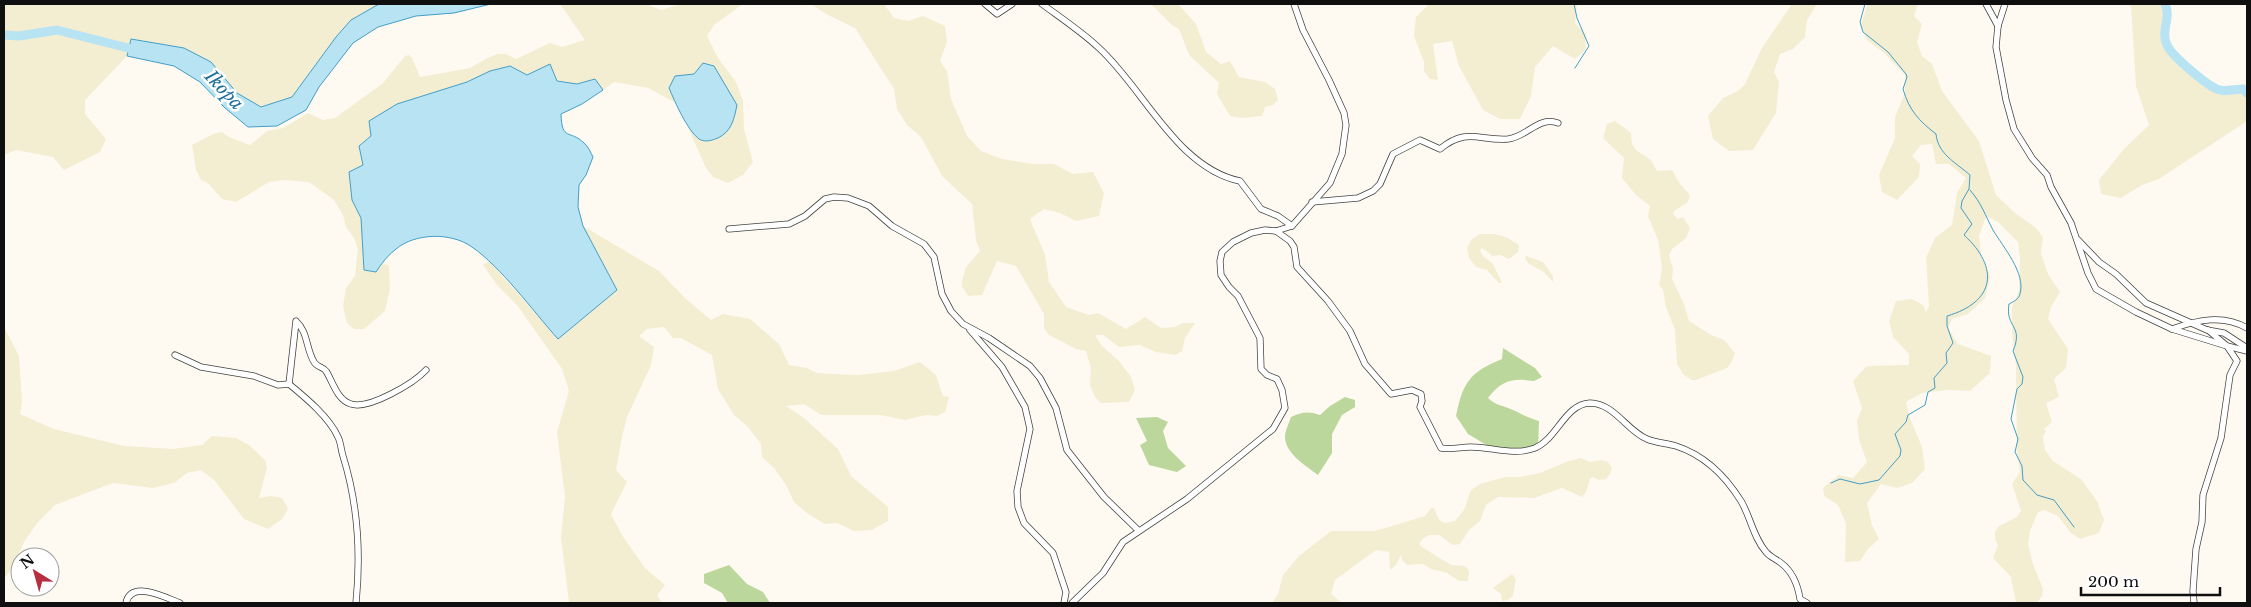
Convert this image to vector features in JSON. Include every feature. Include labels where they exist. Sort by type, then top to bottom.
[{"type":"street","points":[[985,4],[997,14],[1012,4]]},
{"type":"street","points":[[1042,4],[1100,48],[1189,153],[1208,169],[1224,178],[1240,181],[1261,209],[1278,216],[1292,226]]},
{"type":"street","points":[[1276,232],[1292,226],[1330,183],[1342,154],[1346,125],[1344,113],[1303,30],[1294,4]]},
{"type":"street","points":[[1986,4],[1998,26]]},
{"type":"street","points":[[2005,4],[1998,26],[1997,58],[2014,129],[2032,158],[2047,175],[2078,240],[2088,273],[2096,290],[2172,329],[2227,346],[2247,349]]},
{"type":"street","points":[[1312,202],[1358,198],[1373,191],[1380,184],[1393,154],[1420,140],[1440,148],[1451,140],[1463,136],[1507,139],[1519,136],[1546,121],[1558,123]]},
{"type":"street","points":[[729,229],[789,224],[805,216],[825,199],[834,197],[848,198],[868,206],[892,226],[930,249],[938,268],[942,294],[951,311],[977,336],[1002,367],[1025,407],[1030,429],[1017,491],[1018,507],[1024,523],[1053,553],[1066,592],[1064,603]]},
{"type":"street","points":[[1075,602],[1103,573],[1123,542],[1138,530],[1187,499],[1273,429],[1284,408],[1282,390],[1277,380],[1267,375],[1261,369],[1260,338],[1238,296],[1221,275],[1220,261],[1222,252],[1233,242],[1251,233],[1265,230],[1276,232],[1290,241],[1294,247],[1297,267],[1328,300],[1350,331],[1365,364],[1391,394],[1412,390],[1421,394],[1420,407],[1423,416],[1431,426],[1441,448],[1452,450],[1470,447],[1514,452],[1536,447],[1547,439],[1570,412],[1579,406],[1591,403],[1604,407],[1646,439],[1683,448],[1696,454],[1717,469],[1741,501],[1749,517],[1753,532],[1767,554],[1783,564],[1798,588],[1800,599],[1807,603]]},
{"type":"street","points":[[2078,240],[2099,262],[2116,274],[2146,303],[2207,330],[2227,346],[2237,361],[2230,375],[2221,438],[2203,495],[2202,522],[2196,549],[2194,603]]},
{"type":"street","points":[[2172,329],[2191,322],[2230,320],[2247,328]]},
{"type":"street","points":[[356,603],[360,570],[356,505],[339,438],[315,408],[289,384],[289,369],[294,348],[294,324],[296,321],[304,332],[314,362],[325,369],[335,390],[350,404],[360,406],[377,400],[417,379],[426,370]]},
{"type":"street","points":[[963,324],[1030,366],[1040,378],[1056,408],[1067,450],[1104,498],[1138,530]]},
{"type":"street","points":[[2207,330],[2224,334],[2247,349]]},
{"type":"street","points":[[175,355],[201,367],[254,376],[278,385],[289,384]]},
{"type":"street","points":[[126,603],[127,598],[132,594],[142,591],[152,592],[180,603]]},
{"type":"shaded area","points":[[4,4],[379,4],[351,20],[336,37],[292,97],[260,107],[237,93],[225,78],[131,40],[127,56],[85,100],[85,114],[106,139],[100,152],[64,170],[53,157],[16,150],[4,155]]},
{"type":"shaded area","points":[[560,4],[646,4],[661,10],[681,4],[743,4],[714,25],[707,36],[718,58],[736,82],[743,101],[744,129],[753,162],[743,175],[728,183],[713,177],[706,168],[689,130],[692,129],[700,139],[694,74],[669,88],[676,103],[648,88],[614,82],[603,90],[595,79],[577,84],[527,75],[510,66],[490,71],[371,136],[359,146],[363,165],[350,172],[352,200],[361,218],[364,269],[376,272],[381,264],[389,265],[390,289],[385,311],[364,329],[354,329],[347,323],[343,306],[346,288],[355,276],[358,249],[334,200],[309,182],[284,180],[269,182],[236,202],[222,199],[209,184],[201,180],[196,170],[192,145],[213,134],[222,132],[229,137],[250,145],[267,131],[283,128],[308,113],[323,120],[335,118],[383,83],[405,56],[409,55],[412,58],[420,77],[470,68],[498,54],[506,54],[516,59],[550,43],[562,47],[585,40]]},
{"type":"shaded area","points":[[811,4],[884,4],[894,18],[908,21],[923,16],[945,26],[947,42],[940,61],[947,71],[951,99],[967,136],[981,151],[1002,159],[1033,164],[1054,164],[1073,174],[1093,172],[1104,193],[1099,216],[1076,221],[1060,213],[1044,209],[1030,219],[1045,255],[1049,282],[1066,307],[1089,315],[1098,313],[1126,329],[1145,317],[1161,328],[1175,327],[1183,323],[1195,323],[1185,338],[1182,351],[1175,355],[1156,352],[1139,345],[1119,347],[1103,335],[1095,335],[1102,346],[1119,361],[1131,377],[1135,390],[1129,402],[1101,403],[1095,397],[1090,385],[1091,368],[1086,351],[1076,349],[1049,335],[1044,328],[1044,314],[1016,266],[997,261],[982,295],[968,296],[962,286],[962,281],[966,267],[980,251],[976,240],[972,204],[942,176],[921,137],[907,125],[897,109],[894,89],[855,28],[826,14]]},
{"type":"shaded area","points":[[1151,4],[1178,4],[1196,24],[1206,52],[1221,64],[1230,61],[1239,77],[1265,82],[1275,89],[1278,100],[1273,105],[1265,107],[1262,116],[1243,118],[1230,116],[1217,94],[1219,83],[1189,55],[1179,29],[1173,26]]},
{"type":"shaded area","points":[[1429,4],[1577,4],[1575,23],[1585,34],[1586,49],[1575,59],[1553,46],[1535,67],[1531,96],[1520,119],[1500,119],[1483,110],[1459,66],[1452,41],[1433,44],[1438,80],[1430,79],[1424,71],[1424,62],[1414,36],[1416,17]]},
{"type":"shaded area","points":[[1792,4],[1817,4],[1807,20],[1805,37],[1793,49],[1780,54],[1774,72],[1779,82],[1776,113],[1753,150],[1729,151],[1713,139],[1708,116],[1723,98],[1738,91],[1745,84],[1762,48]]},
{"type":"shaded area","points":[[1868,4],[1918,4],[1914,16],[1922,24],[1917,42],[1922,56],[1932,64],[1942,91],[1979,141],[1996,195],[2015,213],[2036,228],[2043,237],[2041,254],[2048,274],[2060,292],[2051,307],[2048,319],[2068,349],[2066,368],[2054,379],[2059,397],[2046,403],[2052,422],[2044,429],[2046,431],[2043,437],[2045,450],[2053,461],[2081,479],[2097,501],[2104,520],[2099,533],[2080,539],[2070,532],[2058,516],[2044,510],[2038,512],[2030,531],[2028,544],[2033,564],[2043,589],[2042,596],[2037,603],[2016,603],[2011,577],[1993,558],[1998,545],[1995,539],[1995,532],[1999,526],[2017,517],[2021,511],[2012,484],[2020,472],[2017,452],[2016,366],[2012,333],[2012,307],[2019,291],[2020,259],[2018,242],[1998,222],[1986,216],[1979,236],[1981,255],[1990,276],[1985,298],[1968,314],[1952,319],[1948,328],[1958,344],[1991,356],[1990,373],[1970,391],[1947,390],[1922,393],[1906,402],[1910,418],[1922,447],[1925,469],[1912,483],[1897,488],[1881,484],[1867,503],[1872,525],[1879,539],[1868,549],[1860,561],[1845,562],[1846,524],[1838,505],[1824,496],[1823,488],[1839,475],[1853,478],[1867,462],[1859,440],[1857,421],[1862,408],[1853,381],[1867,366],[1909,365],[1909,354],[1893,337],[1889,321],[1896,301],[1912,299],[1923,305],[1926,312],[1929,306],[1926,258],[1935,238],[1952,225],[1957,193],[1966,178],[1949,164],[1936,164],[1932,144],[1921,145],[1912,156],[1920,164],[1919,177],[1897,200],[1882,192],[1879,175],[1895,138],[1895,117],[1905,93],[1905,75],[1884,53],[1867,40],[1861,24]]},
{"type":"shaded area","points":[[2128,4],[2163,4],[2167,11],[2164,30],[2167,44],[2188,70],[2219,92],[2247,92],[2247,121],[2159,179],[2142,185],[2121,198],[2101,194],[2099,180],[2124,149],[2149,125],[2136,86],[2131,7]]},
{"type":"shaded area","points":[[1615,121],[1631,133],[1632,144],[1636,150],[1651,160],[1657,171],[1672,170],[1690,197],[1687,203],[1674,211],[1673,214],[1678,219],[1683,217],[1690,228],[1686,238],[1672,249],[1669,255],[1673,269],[1672,279],[1684,304],[1689,321],[1711,335],[1724,340],[1735,353],[1727,368],[1696,380],[1692,380],[1683,374],[1677,364],[1675,330],[1666,307],[1663,290],[1659,285],[1662,268],[1658,240],[1648,216],[1650,206],[1635,194],[1622,178],[1624,158],[1603,138],[1607,124]]},
{"type":"shaded area","points":[[583,226],[659,271],[685,298],[711,320],[723,314],[750,319],[779,344],[789,365],[807,368],[817,373],[858,375],[894,371],[920,362],[936,375],[943,396],[949,397],[945,412],[937,416],[926,415],[905,420],[880,415],[821,415],[804,404],[786,406],[804,418],[838,449],[851,476],[888,507],[888,521],[872,530],[854,531],[837,523],[825,524],[808,514],[794,502],[786,485],[774,468],[762,457],[761,444],[748,427],[734,415],[718,389],[712,355],[681,338],[673,338],[664,327],[647,329],[639,336],[654,347],[651,365],[627,417],[616,470],[627,482],[611,514],[622,535],[645,568],[665,585],[657,595],[662,603],[569,603],[561,537],[565,497],[557,432],[569,391],[562,369],[517,305],[497,285],[483,265],[489,261],[558,339],[617,290]]},
{"type":"shaded area","points":[[1480,234],[1495,234],[1508,238],[1519,245],[1518,252],[1509,259],[1500,255],[1493,256],[1482,248],[1480,250],[1483,256],[1493,264],[1502,283],[1499,283],[1487,270],[1476,267],[1469,258],[1467,248],[1472,239]]},
{"type":"shaded area","points":[[1526,256],[1543,262],[1553,276],[1553,282],[1544,272],[1529,264],[1525,259]]},
{"type":"shaded area","points":[[4,327],[19,356],[22,401],[20,414],[54,429],[124,446],[173,449],[202,445],[212,436],[236,438],[249,445],[265,460],[267,468],[259,498],[271,496],[282,498],[288,509],[282,519],[268,529],[244,519],[215,481],[201,470],[187,473],[174,483],[153,488],[113,483],[55,505],[38,522],[22,547],[10,547],[10,571],[4,579]]},
{"type":"shaded area","points":[[1581,458],[1590,462],[1601,460],[1608,462],[1612,468],[1606,479],[1599,480],[1593,477],[1590,479],[1586,492],[1582,497],[1562,488],[1534,498],[1498,497],[1486,505],[1480,521],[1469,530],[1460,544],[1453,545],[1439,535],[1429,535],[1423,539],[1419,544],[1422,547],[1451,565],[1465,566],[1469,571],[1468,581],[1459,581],[1447,573],[1431,569],[1423,564],[1407,565],[1402,560],[1401,555],[1396,565],[1390,570],[1389,552],[1376,550],[1335,580],[1331,594],[1342,603],[1272,603],[1278,594],[1283,575],[1299,556],[1331,531],[1375,531],[1425,516],[1431,508],[1434,508],[1439,520],[1445,523],[1455,521],[1464,510],[1471,490],[1480,484],[1505,477],[1520,477],[1540,473]]},
{"type":"shaded area","points":[[1512,574],[1516,579],[1513,596],[1508,600],[1502,601],[1501,594],[1493,588]]},
{"type":"green space","points":[[1503,348],[1535,368],[1542,377],[1534,381],[1514,380],[1508,382],[1498,387],[1488,398],[1497,404],[1539,421],[1538,449],[1518,454],[1493,449],[1468,434],[1456,416],[1465,386],[1475,374],[1502,359]]},
{"type":"green space","points":[[1345,397],[1355,400],[1355,407],[1342,415],[1332,434],[1332,453],[1318,475],[1297,459],[1288,448],[1285,437],[1287,427],[1291,417],[1305,413],[1320,415]]},
{"type":"green space","points":[[1157,417],[1168,422],[1163,431],[1168,448],[1186,466],[1177,472],[1149,465],[1140,445],[1147,441],[1136,418]]},
{"type":"green space","points":[[729,565],[747,584],[763,592],[770,603],[728,603],[722,593],[704,583],[704,574]]},
{"type":"water","points":[[379,4],[491,4],[454,13],[416,16],[378,27],[353,43],[319,87],[306,110],[277,126],[248,127],[225,108],[200,82],[174,66],[127,56],[131,39],[184,48],[211,62],[237,93],[261,107],[292,97],[336,37],[351,20]]},
{"type":"water","points":[[703,63],[714,66],[737,105],[733,120],[726,132],[718,138],[707,141],[699,139],[690,129],[669,88],[675,76],[694,74]]},
{"type":"water","points":[[550,64],[557,81],[577,84],[595,79],[603,90],[582,104],[561,114],[565,132],[585,144],[593,157],[586,175],[579,185],[578,207],[583,226],[617,290],[558,339],[494,266],[472,247],[463,242],[444,237],[423,237],[404,244],[393,251],[376,272],[364,270],[361,218],[352,200],[349,172],[363,165],[359,146],[371,136],[369,121],[397,104],[467,82],[490,71],[510,66],[527,75]]},
{"type":"waterway","points":[[1574,4],[1577,18],[1589,46],[1575,68]]},
{"type":"waterway","points":[[1831,483],[1840,479],[1860,484],[1879,480],[1900,456],[1901,450],[1895,434],[1906,422],[1908,415],[1925,405],[1928,392],[1935,388],[1934,378],[1947,363],[1946,353],[1953,343],[1947,326],[1947,316],[1963,310],[1975,302],[1983,293],[1987,283],[1987,271],[1983,260],[1976,247],[1964,235],[1972,224],[1961,208],[1962,201],[1969,189],[1970,175],[1953,162],[1944,152],[1937,141],[1936,134],[1920,120],[1912,109],[1903,89],[1907,77],[1906,74],[1888,52],[1863,32],[1860,22],[1865,4]]},
{"type":"waterway","points":[[2165,4],[2167,9],[2165,40],[2175,56],[2199,78],[2215,88],[2225,91],[2243,89],[2247,93]]},
{"type":"waterway","name":"Ikopa","points":[[4,35],[19,36],[57,30],[140,51]]},
{"type":"waterway","points":[[1970,190],[2012,260],[2020,278],[2020,294],[2017,299],[2009,304],[2008,312],[2016,331],[2016,342],[2013,351],[2023,377],[2022,384],[2017,389],[2011,419],[2018,439],[2015,452],[2022,466],[2023,480],[2037,495],[2054,500],[2074,527]]}]
